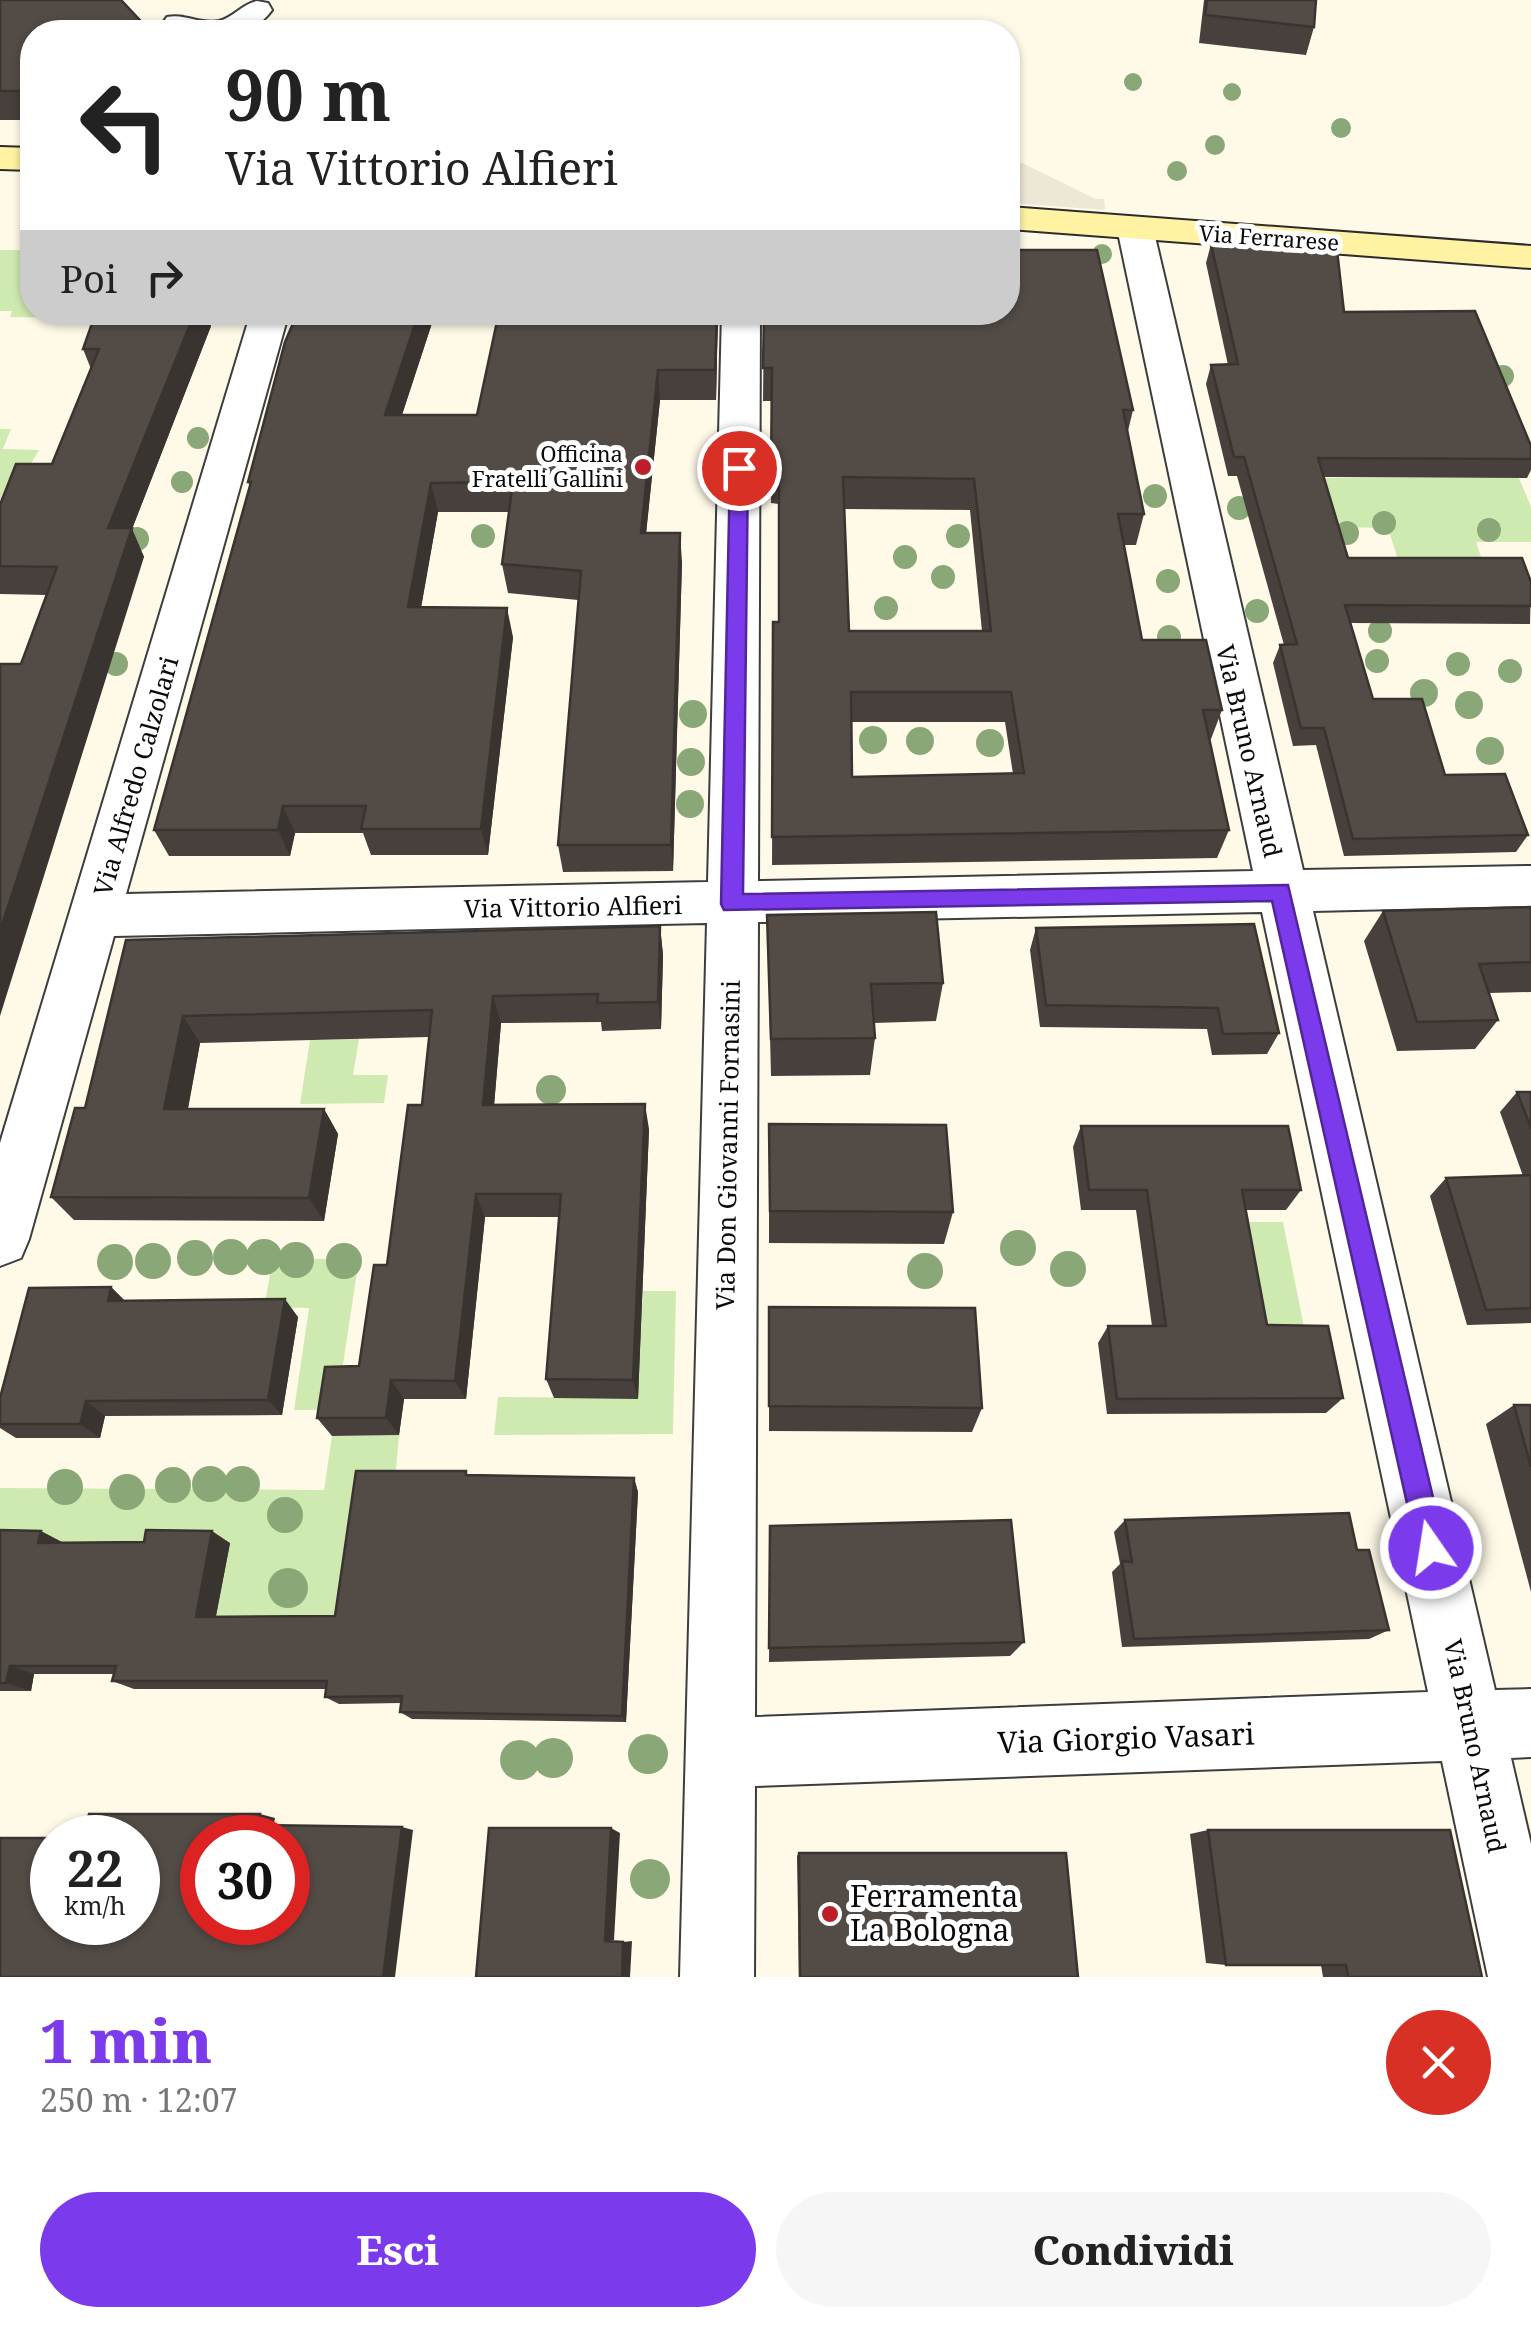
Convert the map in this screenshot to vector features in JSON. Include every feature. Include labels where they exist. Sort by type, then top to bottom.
[{"type":"main road","name":"Via Ferrarese","points":[[1020,219],[1531,257]]},
{"type":"street","points":[[155,0],[174,20]]},
{"type":"street","name":"Via Bruno Arnaud","points":[[1135,228],[1281,892],[1500,1725],[1525,1977]]},
{"type":"street","name":"Via Alfredo Calzolari","points":[[0,1238],[266,325]]},
{"type":"street","name":"Via Don Giovanni Fornasini","points":[[718,1977],[742,325]]},
{"type":"street","name":"Via Vittorio Alfieri","points":[[96,916],[1531,886]]},
{"type":"street","name":"Via Giorgio Vasari","points":[[721,1753],[1500,1725]]},
{"type":"green space","points":[[0,250],[20,250],[20,317],[10,317],[12,311],[0,311]]},
{"type":"green space","points":[[0,429],[11,429],[3,449],[39,450],[0,515]]},
{"type":"green space","points":[[1324,478],[1519,478],[1531,507],[1531,542],[1476,542],[1483,563],[1399,563],[1388,528],[1339,527]]},
{"type":"green space","points":[[359,1039],[353,1075],[388,1075],[384,1103],[300,1104],[310,1040]]},
{"type":"green space","points":[[1244,1222],[1283,1222],[1304,1327],[1263,1327]]},
{"type":"green space","points":[[273,1259],[359,1259],[336,1410],[294,1410],[309,1308],[264,1307]]},
{"type":"green space","points":[[643,1291],[676,1291],[673,1434],[494,1435],[498,1397],[637,1398]]},
{"type":"green space","points":[[399,1435],[394,1493],[349,1625],[214,1626],[229,1543],[0,1542],[0,1488],[324,1490],[332,1436]]},
{"type":"shaded area","points":[[1020,163],[1096,199],[1104,199],[1105,210],[1020,204]]},
{"type":"building","points":[[0,0],[121,0],[140,20],[20,20],[20,91],[0,91]]},
{"type":"building","points":[[1207,0],[1316,0],[1314,27],[1205,15]]},
{"type":"building","points":[[1211,244],[1337,250],[1344,312],[1475,311],[1531,446],[1531,459],[1318,458],[1348,558],[1522,558],[1531,582],[1531,606],[1345,605],[1373,699],[1422,699],[1445,775],[1505,774],[1528,835],[1353,839],[1324,728],[1301,728],[1280,645],[1297,644],[1244,457],[1234,457],[1211,365],[1238,364]]},
{"type":"building","points":[[1020,250],[1097,250],[1133,410],[1123,410],[1144,514],[1118,514],[1142,640],[1206,640],[1222,710],[1203,710],[1229,830],[772,837],[773,622],[779,622],[779,472],[771,472],[772,368],[763,368],[764,325],[1020,325]],"holes":[[[843,477],[974,479],[991,631],[849,631]],[[851,692],[1011,692],[1024,773],[852,777]]]},
{"type":"building","points":[[91,325],[190,325],[108,528],[132,528],[0,931],[0,664],[21,664],[57,567],[0,566],[0,505],[16,464],[52,464],[99,349],[83,349]]},
{"type":"building","points":[[292,325],[415,325],[385,415],[477,415],[496,325],[717,325],[715,370],[658,370],[641,533],[680,533],[671,845],[558,845],[581,571],[502,564],[513,482],[431,483],[408,607],[507,608],[481,829],[361,829],[366,806],[283,806],[278,830],[154,830],[251,482]]},
{"type":"building","points":[[1531,907],[1531,962],[1479,964],[1498,1020],[1417,1022],[1383,911]]},
{"type":"building","points":[[936,912],[943,983],[871,984],[875,1038],[771,1039],[767,915]]},
{"type":"building","points":[[1254,924],[1279,1033],[1223,1034],[1218,1008],[1046,1005],[1036,928]]},
{"type":"building","points":[[660,926],[658,1002],[597,1003],[598,994],[493,996],[483,1105],[645,1104],[633,1380],[546,1379],[561,1194],[476,1194],[455,1381],[391,1380],[386,1418],[317,1418],[325,1367],[359,1366],[374,1265],[387,1265],[408,1105],[422,1105],[432,1010],[183,1016],[164,1109],[324,1109],[309,1198],[51,1197],[75,1108],[85,1108],[126,940]]},
{"type":"building","points":[[1517,1092],[1531,1092],[1531,1128]]},
{"type":"building","points":[[769,1124],[946,1125],[953,1212],[770,1211]]},
{"type":"building","points":[[1081,1126],[1288,1126],[1301,1190],[1242,1190],[1267,1325],[1328,1326],[1343,1398],[1117,1399],[1108,1326],[1166,1326],[1147,1190],[1089,1190]]},
{"type":"building","points":[[1531,1175],[1531,1308],[1486,1310],[1446,1178]]},
{"type":"building","points":[[111,1287],[108,1301],[285,1299],[268,1400],[86,1401],[80,1424],[0,1424],[0,1398],[29,1288]]},
{"type":"building","points":[[769,1307],[975,1308],[982,1408],[769,1406]]},
{"type":"building","points":[[1514,1405],[1531,1405],[1531,1467]]},
{"type":"building","points":[[356,1471],[634,1478],[622,1716],[400,1712],[402,1696],[325,1697],[327,1681],[112,1681],[116,1666],[10,1666],[6,1683],[0,1683],[0,1530],[41,1531],[38,1543],[144,1542],[146,1530],[212,1531],[196,1617],[335,1616]]},
{"type":"building","points":[[1349,1513],[1357,1550],[1369,1550],[1389,1630],[1134,1639],[1122,1561],[1132,1562],[1125,1520]]},
{"type":"building","points":[[1011,1520],[1024,1642],[769,1648],[770,1526]]},
{"type":"building","points":[[89,1814],[260,1814],[180,1815],[180,1945],[310,1945],[310,1826],[402,1827],[383,1977],[0,1977],[0,1838],[30,1838],[30,1945],[160,1945],[160,1815]]},
{"type":"building","points":[[489,1828],[611,1828],[605,1941],[623,1942],[622,1977],[476,1977]]},
{"type":"building","points":[[1208,1830],[1450,1830],[1482,1977],[1348,1977],[1346,1965],[1226,1965]]},
{"type":"building","points":[[799,1853],[1066,1853],[1078,1977],[800,1977]]},
{"type":"place","name":"Officina Fratelli Gallini","points":[[643,467]]},
{"type":"place","name":"Ferramenta La Bologna","points":[[830,1914]]},
{"type":"route","points":[[739,468],[732,904],[1281,892],[1431,1548]]}]
